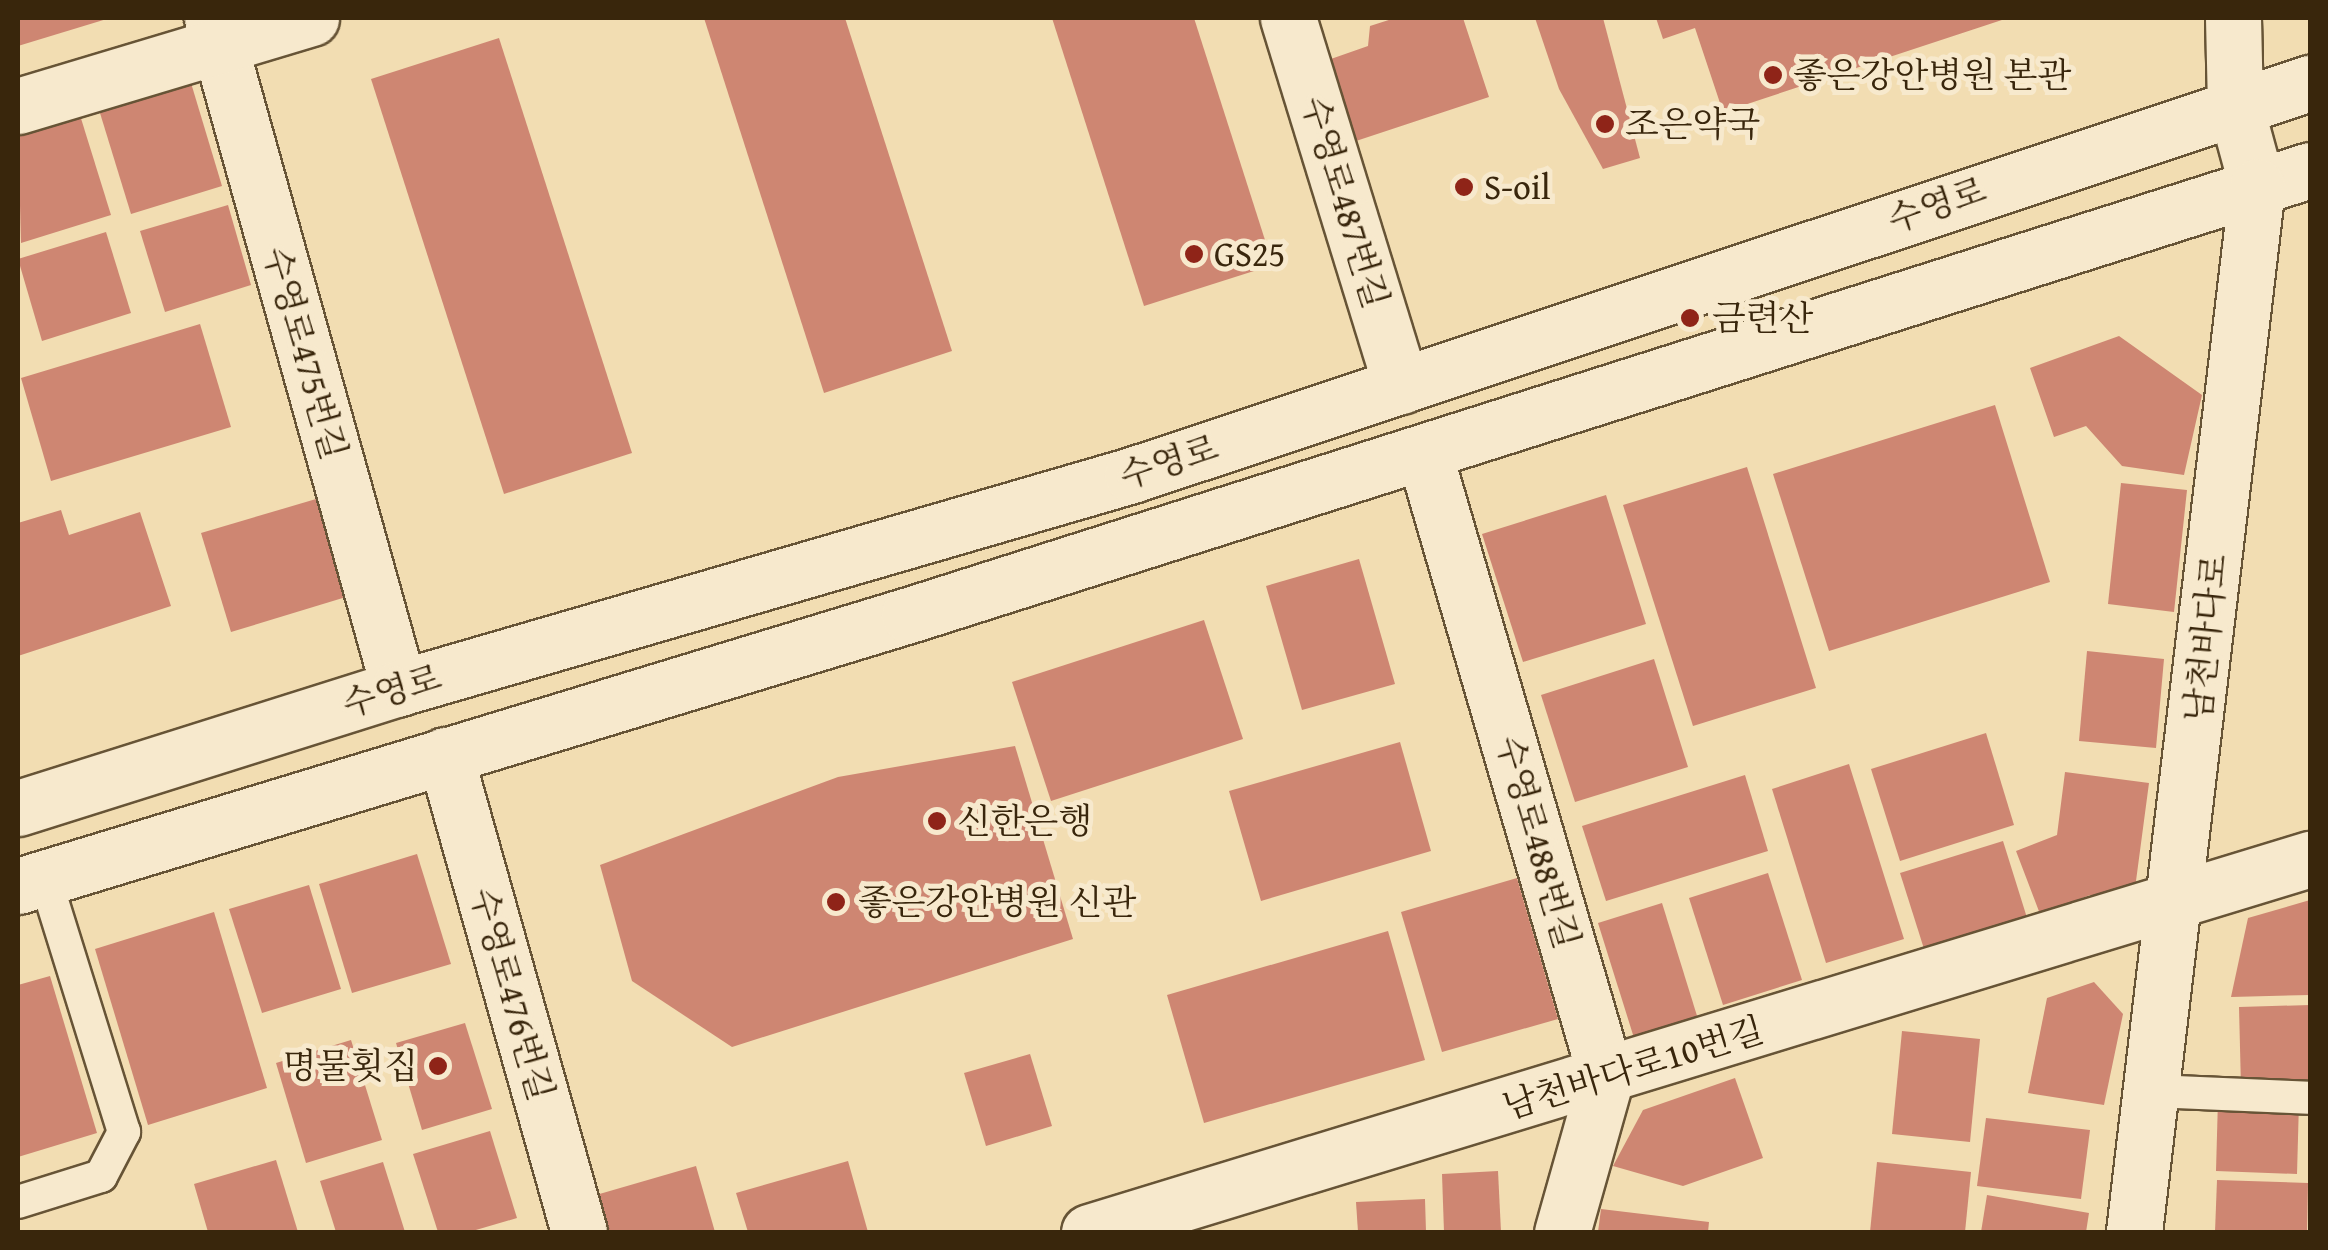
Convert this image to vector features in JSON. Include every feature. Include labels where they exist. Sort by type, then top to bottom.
[{"type":"main road","points":[[18,106],[216,31],[310,18]]},
{"type":"main road","name":"수영로487번길","points":[[1288,18],[1402,386]]},
{"type":"main road","points":[[2233,18],[2235,105],[2258,186]]},
{"type":"main road","name":"수영로475번길","points":[[216,31],[398,688]]},
{"type":"main road","name":"수영로","points":[[18,808],[398,688],[1132,475],[2310,83]]},
{"type":"main road","name":"수영로","points":[[31,882],[1424,452],[2310,170]]},
{"type":"main road","name":"남천바다로","points":[[2134,1232],[2258,186]]},
{"type":"main road","name":"수영로488번길","points":[[1424,452],[1606,1077]]},
{"type":"main road","name":"수영로476번길","points":[[446,756],[579,1232]]},
{"type":"main road","name":"남천바다로10번길","points":[[1090,1232],[2310,859]]},
{"type":"main road","points":[[1562,1232],[1606,1077]]},
{"type":"lane","points":[[18,1202],[102,1176],[124,1132],[31,882]]},
{"type":"lane","points":[[2152,1091],[2310,1098]]},
{"type":"building","points":[[18,18],[110,18],[18,46]]},
{"type":"building","points":[[704,18],[845,18],[952,351],[824,393]]},
{"type":"building","points":[[1052,18],[1194,18],[1273,265],[1144,306]]},
{"type":"building","points":[[1395,18],[1463,18],[1489,97],[1356,141],[1328,60],[1368,46],[1370,26]]},
{"type":"building","name":"조은약국","points":[[1535,18],[1603,18],[1640,158],[1603,169],[1559,89]]},
{"type":"building","name":"좋은강안병원 본관","points":[[1656,18],[2008,18],[1723,112],[1695,28],[1663,39]]},
{"type":"building","points":[[499,38],[632,453],[504,494],[371,79]]},
{"type":"building","points":[[188,73],[222,186],[131,214],[96,100]]},
{"type":"building","points":[[79,112],[111,215],[21,243],[18,130]]},
{"type":"building","points":[[228,205],[251,285],[165,312],[140,231]]},
{"type":"building","points":[[106,232],[131,313],[42,341],[18,259]]},
{"type":"building","points":[[200,324],[231,427],[51,481],[21,378]]},
{"type":"building","points":[[2119,336],[2202,395],[2184,475],[2122,466],[2086,426],[2054,437],[2030,368]]},
{"type":"building","points":[[1995,405],[2050,582],[1829,651],[1773,474]]},
{"type":"building","points":[[1747,467],[1816,688],[1693,726],[1623,505]]},
{"type":"building","points":[[2121,483],[2187,490],[2174,612],[2108,604]]},
{"type":"building","points":[[1606,495],[1646,624],[1523,662],[1482,534]]},
{"type":"building","points":[[316,499],[346,597],[231,632],[201,533]]},
{"type":"building","points":[[61,510],[69,535],[140,512],[171,606],[18,656],[18,523]]},
{"type":"building","points":[[1359,559],[1395,684],[1302,710],[1266,586]]},
{"type":"building","points":[[1204,620],[1243,739],[1051,801],[1012,682]]},
{"type":"building","points":[[2087,651],[2164,659],[2156,748],[2079,741]]},
{"type":"building","points":[[1654,659],[1688,767],[1575,802],[1541,695]]},
{"type":"building","points":[[1986,733],[2014,825],[1900,861],[1871,769]]},
{"type":"building","points":[[1400,742],[1431,851],[1261,901],[1229,791]]},
{"type":"building","name":"좋은강안병원 신관","points":[[1015,746],[1073,939],[732,1047],[632,981],[600,865],[838,777]]},
{"type":"building","points":[[1849,764],[1904,939],[1826,963],[1772,789]]},
{"type":"building","points":[[2065,772],[2149,783],[2134,896],[2090,895],[2040,914],[2016,851],[2057,835]]},
{"type":"building","points":[[1745,775],[1768,851],[1606,901],[1582,826]]},
{"type":"building","points":[[2003,841],[2028,921],[1925,952],[1900,873]]},
{"type":"building","points":[[417,854],[451,964],[352,993],[319,884]]},
{"type":"building","points":[[1768,873],[1802,980],[1723,1005],[1689,898]]},
{"type":"building","points":[[1517,878],[1558,1019],[1442,1052],[1401,912]]},
{"type":"building","points":[[309,885],[341,989],[262,1013],[229,909]]},
{"type":"building","points":[[2310,900],[2310,995],[2231,997],[2248,918]]},
{"type":"building","points":[[1662,903],[1698,1019],[1634,1038],[1598,923]]},
{"type":"building","points":[[214,912],[267,1088],[148,1125],[95,949]]},
{"type":"building","points":[[1388,931],[1425,1060],[1204,1123],[1167,995]]},
{"type":"building","points":[[50,976],[97,1133],[18,1157],[18,985]]},
{"type":"building","points":[[2094,982],[2123,1014],[2104,1105],[2028,1093],[2047,998]]},
{"type":"building","points":[[2310,1005],[2310,1085],[2241,1087],[2239,1007]]},
{"type":"building","points":[[465,1023],[492,1109],[422,1130],[396,1043]]},
{"type":"building","points":[[1902,1031],[1980,1039],[1970,1142],[1892,1134]]},
{"type":"building","points":[[351,1040],[382,1140],[306,1163],[276,1063]]},
{"type":"building","points":[[1030,1054],[1052,1126],[986,1146],[964,1073]]},
{"type":"building","points":[[1735,1078],[1763,1158],[1683,1186],[1613,1166],[1643,1110]]},
{"type":"building","points":[[2218,1099],[2299,1102],[2297,1174],[2216,1171]]},
{"type":"building","points":[[1986,1118],[2090,1130],[2081,1199],[1977,1186]]},
{"type":"building","points":[[490,1131],[517,1218],[469,1232],[438,1232],[413,1154]]},
{"type":"building","points":[[276,1160],[298,1232],[208,1232],[194,1184]]},
{"type":"building","points":[[848,1161],[868,1232],[748,1232],[736,1193]]},
{"type":"building","points":[[383,1162],[405,1232],[336,1232],[320,1181]]},
{"type":"building","points":[[1877,1162],[1971,1172],[1965,1232],[1870,1232]]},
{"type":"building","points":[[696,1166],[715,1232],[607,1232],[596,1195]]},
{"type":"building","points":[[1498,1171],[1501,1232],[1444,1232],[1442,1174]]},
{"type":"building","points":[[2217,1180],[2308,1183],[2307,1232],[2215,1232]]},
{"type":"building","points":[[1987,1195],[2089,1213],[2086,1232],[1981,1232]]},
{"type":"building","points":[[1425,1199],[1426,1232],[1358,1232],[1356,1202]]},
{"type":"building","points":[[1601,1209],[1709,1222],[1708,1232],[1598,1232]]},
{"type":"place","name":"좋은강안병원 본관","points":[[1773,75]]},
{"type":"place","name":"조은약국","points":[[1605,124]]},
{"type":"place","name":"S-oil","points":[[1464,187]]},
{"type":"place","name":"GS25","points":[[1194,254]]},
{"type":"place","name":"금련산","points":[[1690,318]]},
{"type":"place","name":"신한은행","points":[[937,821]]},
{"type":"place","name":"좋은강안병원 신관","points":[[836,902]]},
{"type":"place","name":"명물횟집","points":[[438,1066]]}]
